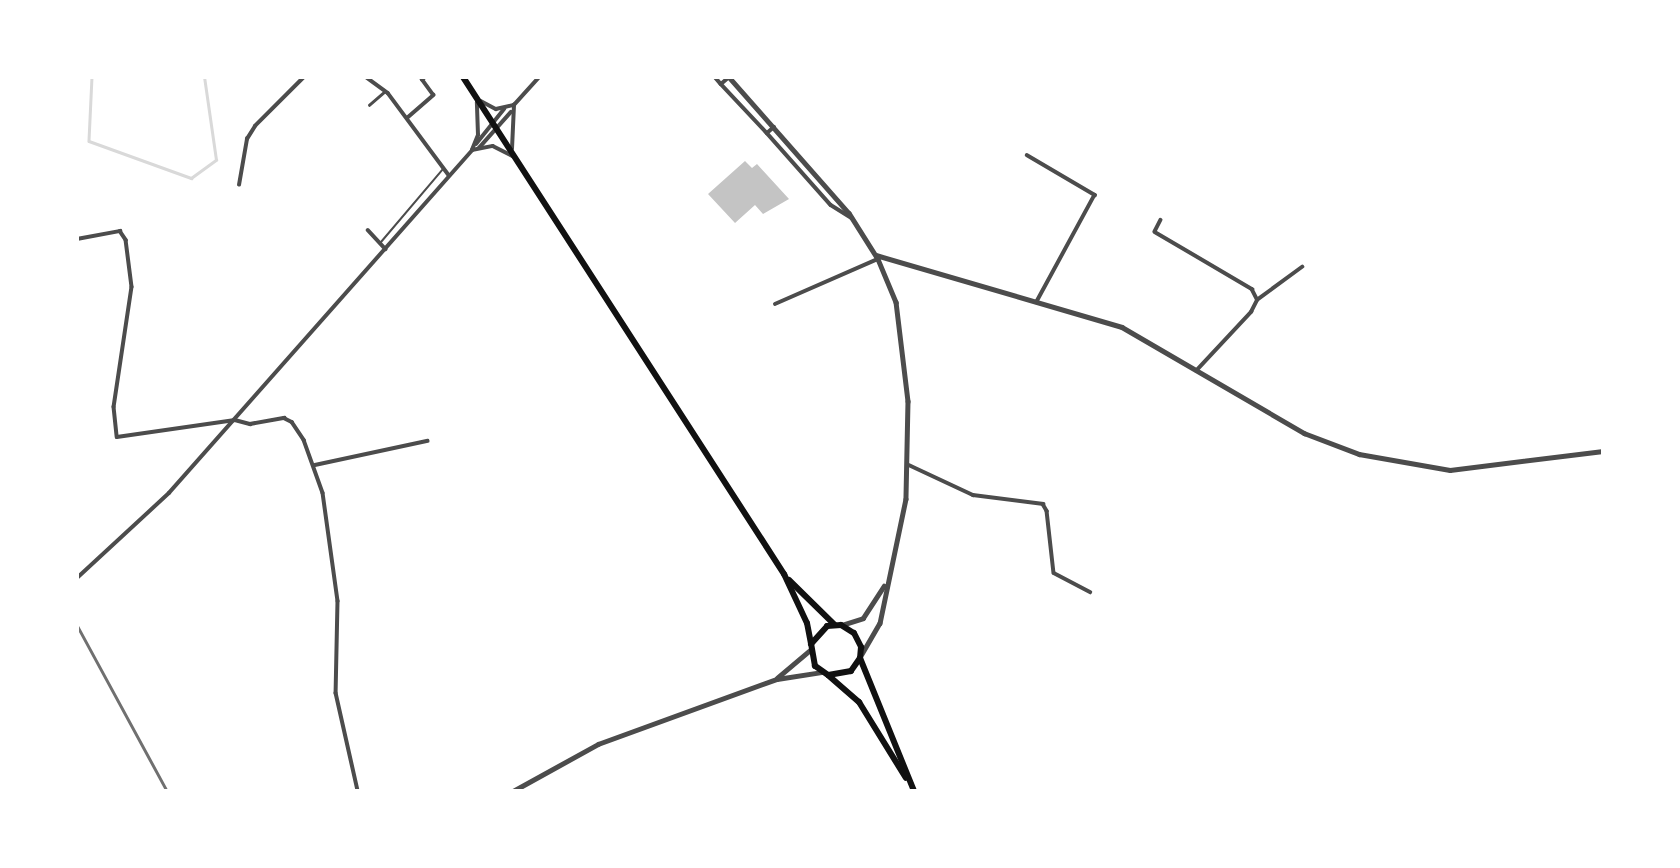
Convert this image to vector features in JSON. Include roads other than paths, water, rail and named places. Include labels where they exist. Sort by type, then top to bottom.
[{"type":"main road","points":[[463,77],[784,574],[807,623],[810,647],[825,673],[859,702],[914,791]]},
{"type":"main road","points":[[784,574],[838,625],[854,633],[860,656],[914,791]]},
{"type":"main road","points":[[810,647],[820,630],[838,625]]},
{"type":"main road","points":[[825,673],[844,675],[860,656]]},
{"type":"street","points":[[239,184],[247,139],[255,126],[303,77]]},
{"type":"street","points":[[366,77],[386,92],[449,175]]},
{"type":"street","points":[[407,118],[433,95],[422,80],[425,77]]},
{"type":"street","points":[[475,148],[491,139],[494,125],[514,108],[539,77]]},
{"type":"street","points":[[715,77],[831,205],[853,219]]},
{"type":"street","points":[[721,84],[729,77],[853,219],[877,257],[896,302],[902,337],[909,465],[906,499],[886,582],[880,623],[860,656]]},
{"type":"street","points":[[369,104],[386,92]]},
{"type":"street","points":[[475,97],[491,107],[514,108]]},
{"type":"street","points":[[475,97],[479,126],[475,148]]},
{"type":"street","points":[[514,108],[510,128],[514,158]]},
{"type":"street","points":[[77,578],[169,493],[475,148],[504,109]]},
{"type":"street","points":[[768,134],[774,127]]},
{"type":"street","points":[[475,148],[493,146],[514,158]]},
{"type":"street","points":[[1027,155],[1095,195],[1037,302]]},
{"type":"street","points":[[1161,220],[1154,232],[1252,289],[1257,300]]},
{"type":"street","points":[[368,230],[386,249]]},
{"type":"street","points":[[77,239],[122,232],[131,297],[114,407],[115,434],[123,439],[235,420],[250,424],[288,419],[315,465],[338,601],[336,693],[358,791]]},
{"type":"street","points":[[775,304],[877,257],[1122,327],[1304,433],[1359,454],[1403,464],[1480,469],[1603,451]]},
{"type":"street","points":[[1196,370],[1257,300],[1302,267]]},
{"type":"street","points":[[315,465],[427,441]]},
{"type":"street","points":[[909,465],[973,495],[1043,504],[1047,511],[1054,573],[1090,592]]},
{"type":"street","points":[[838,625],[863,618],[886,582]]},
{"type":"street","points":[[777,679],[810,647]]},
{"type":"street","points":[[513,791],[598,744],[777,679],[825,673]]},
{"type":"lane","points":[[380,243],[444,168]]},
{"type":"waterway","points":[[92,77],[89,141],[191,178],[216,160],[204,77]]},
{"type":"railway","points":[[77,625],[167,791]]}]
